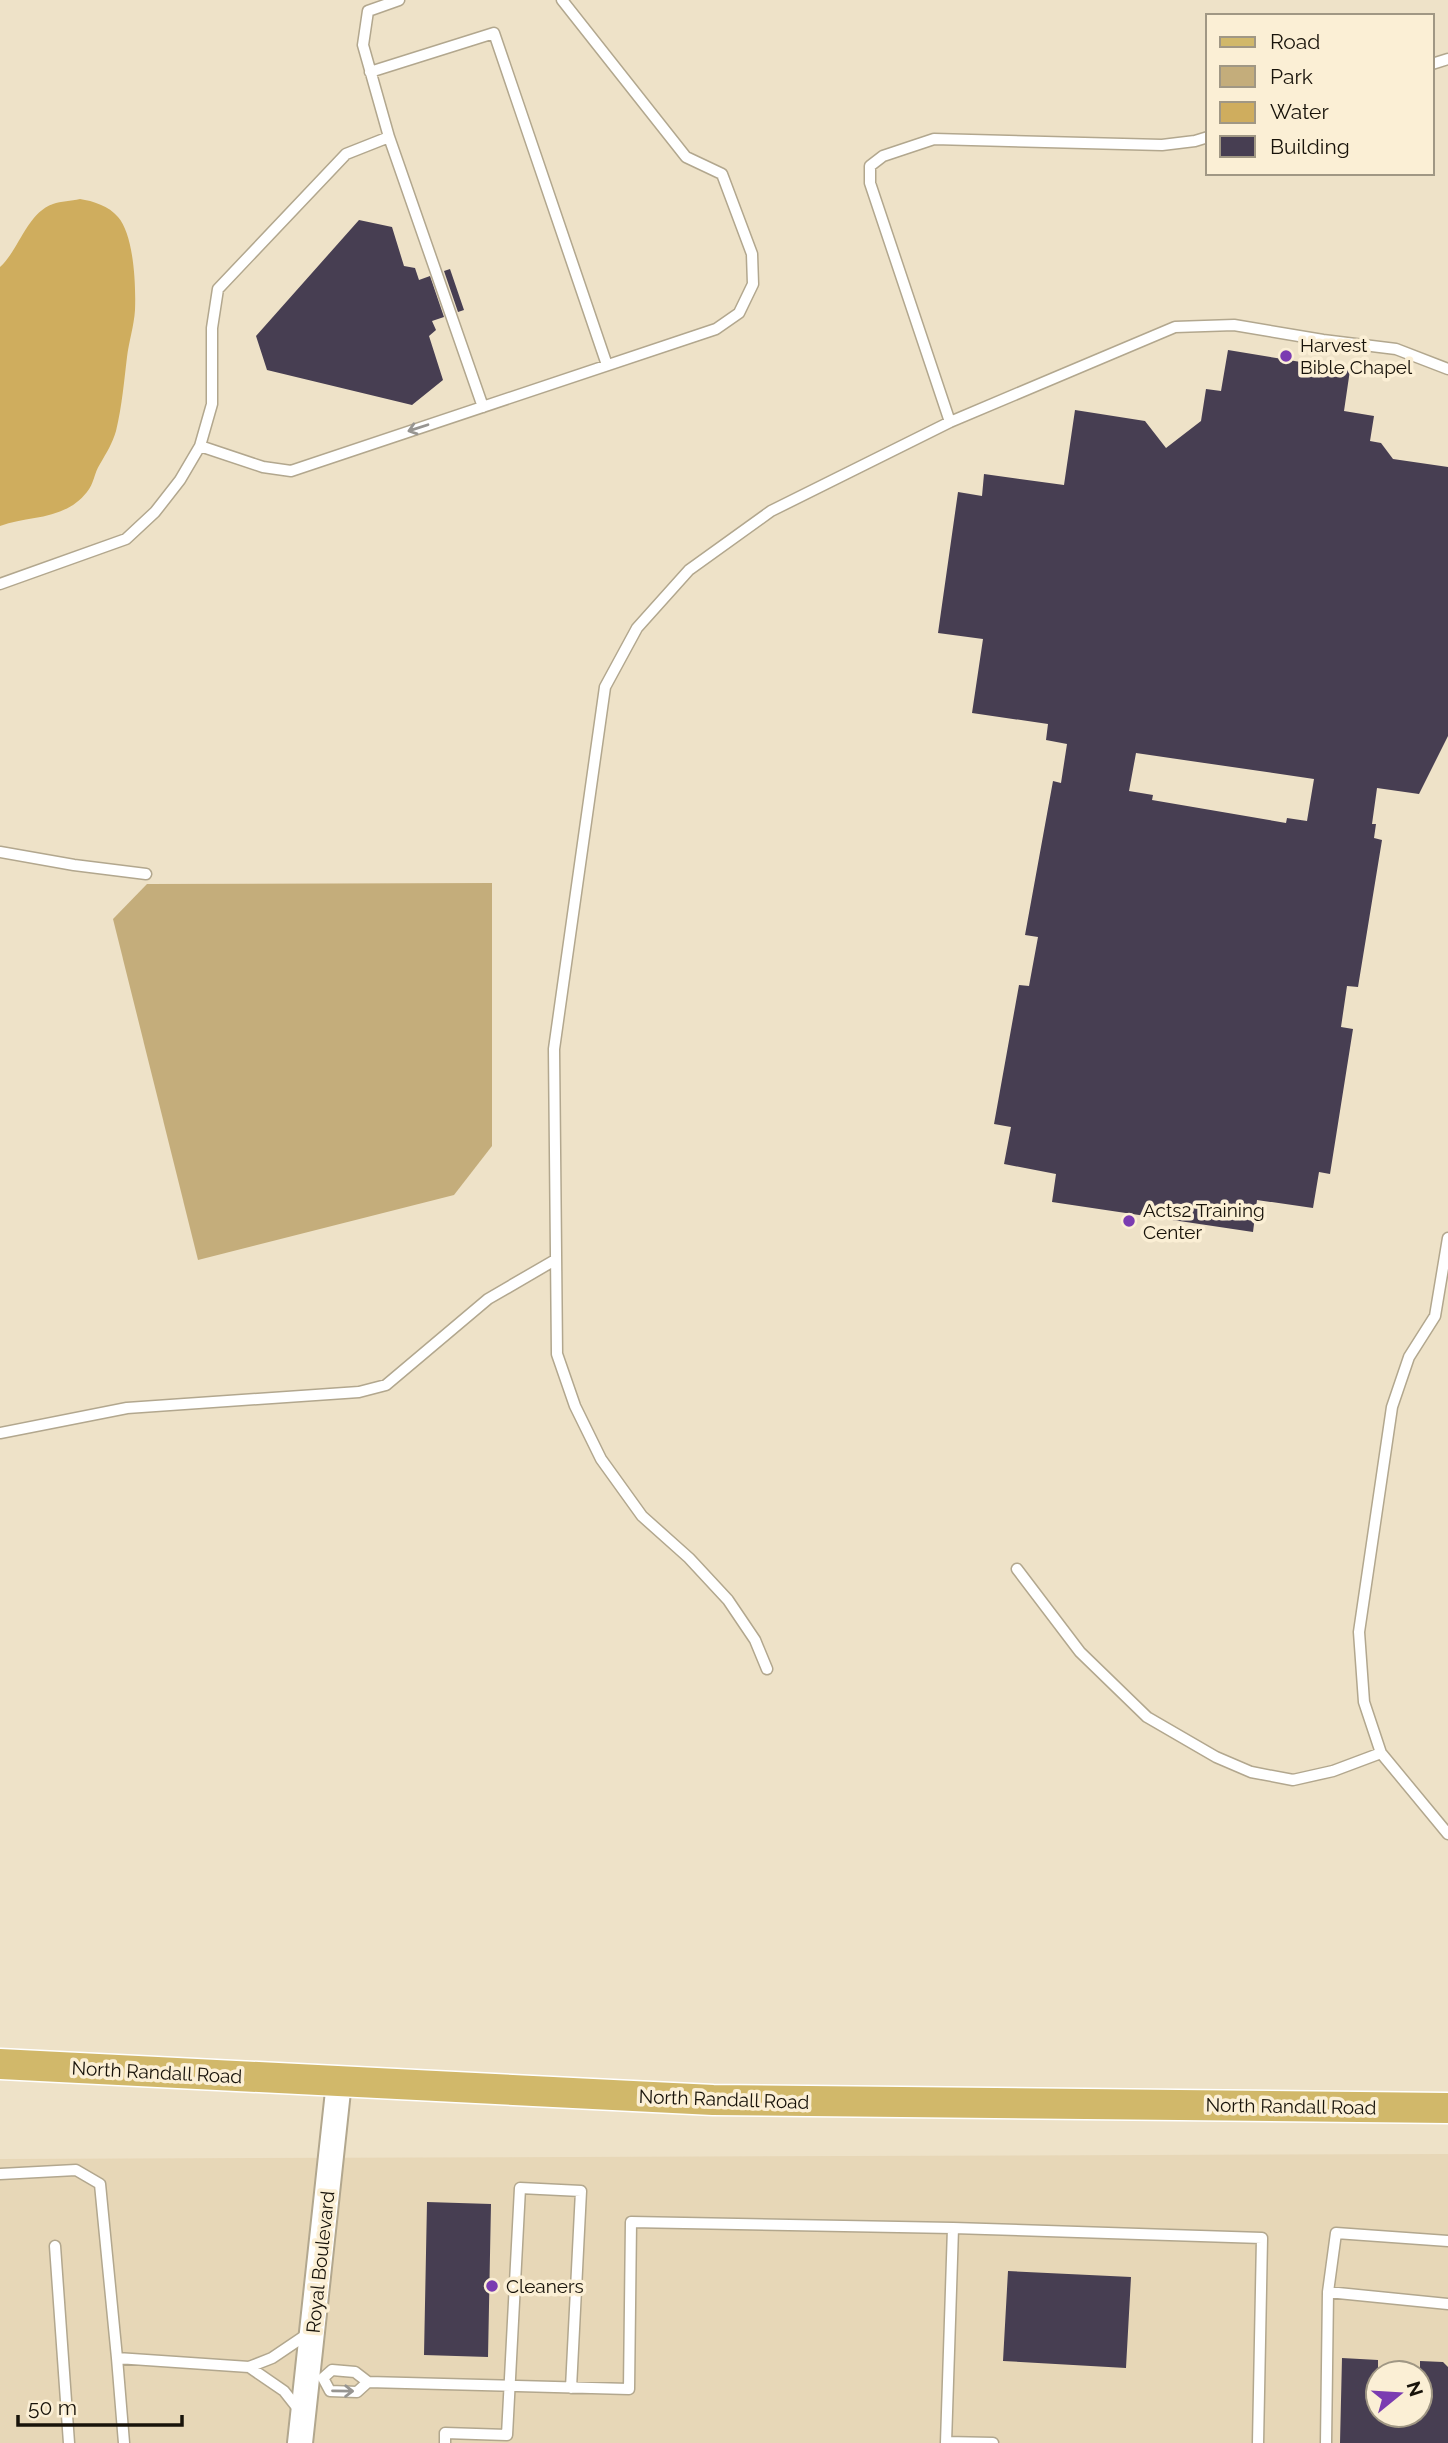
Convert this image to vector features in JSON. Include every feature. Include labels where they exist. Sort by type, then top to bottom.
[{"type":"main road","name":"North Randall Road","points":[[0,2064],[713,2100],[1448,2108]]},
{"type":"street","name":"Royal Boulevard","points":[[300,2443],[302,2414],[315,2377],[312,2331],[339,2082]]},
{"type":"lane","points":[[399,0],[368,11],[363,46],[388,137],[483,407]]},
{"type":"lane","points":[[200,446],[263,467],[291,471],[716,329],[739,313],[753,284],[752,254],[722,174],[686,157],[562,0]]},
{"type":"lane","points":[[370,72],[494,33],[607,365]]},
{"type":"lane","points":[[0,583],[126,539],[155,512],[180,480],[200,446],[212,404],[212,328],[218,289],[346,154],[388,137]]},
{"type":"lane","points":[[950,422],[870,183],[870,166],[883,156],[934,139],[1162,145],[1206,138]]},
{"type":"lane","points":[[767,1669],[755,1640],[728,1601],[689,1558],[642,1516],[601,1459],[575,1406],[557,1354],[554,1049],[605,687],[637,628],[689,570],[771,511],[950,422],[1175,327],[1234,325],[1396,349],[1448,369]]},
{"type":"lane","points":[[0,852],[146,874]]},
{"type":"lane","points":[[1448,1238],[1435,1316],[1409,1357],[1392,1407],[1359,1632],[1364,1702],[1381,1753],[1448,1834]]},
{"type":"lane","points":[[0,1433],[127,1408],[359,1392],[386,1384],[488,1299],[555,1260]]},
{"type":"lane","points":[[1017,1569],[1080,1652],[1147,1717],[1216,1757],[1251,1772],[1293,1780],[1333,1771],[1381,1753]]},
{"type":"lane","points":[[0,2175],[76,2170],[100,2184],[124,2443]]},
{"type":"lane","points":[[445,2443],[445,2433],[507,2435],[520,2188],[581,2191],[571,2388]]},
{"type":"lane","points":[[368,2382],[357,2392],[330,2391],[315,2377],[332,2370],[355,2372],[368,2382],[629,2389],[631,2222],[953,2228],[1262,2238],[1258,2443]]},
{"type":"lane","points":[[953,2228],[946,2443],[993,2443]]},
{"type":"lane","points":[[1326,2443],[1328,2292],[1336,2233],[1448,2241]]},
{"type":"lane","points":[[55,2246],[69,2443]]},
{"type":"lane","points":[[1328,2292],[1448,2304]]},
{"type":"lane","points":[[117,2358],[249,2368],[272,2358],[312,2331]]},
{"type":"lane","points":[[249,2368],[285,2391],[302,2414]]},
{"type":"shaded area","points":[[1448,2154],[1448,2443],[0,2443],[0,2159]]},
{"type":"green space","points":[[492,883],[492,1146],[454,1195],[198,1260],[113,919],[147,884]]},
{"type":"water","points":[[80,199],[100,205],[118,217],[131,248],[135,288],[134,316],[116,431],[91,486],[78,501],[57,513],[0,526],[0,267],[36,215],[56,203]]},
{"type":"building","points":[[359,220],[392,227],[404,266],[415,268],[419,280],[430,276],[444,317],[432,321],[436,330],[429,336],[443,380],[412,405],[267,370],[256,336]]},
{"type":"building","points":[[450,269],[464,310],[458,312],[444,271]]},
{"type":"building","points":[[1228,350],[1350,370],[1344,411],[1374,416],[1370,441],[1381,443],[1393,459],[1448,467],[1448,736],[1419,794],[1377,788],[1372,824],[1376,824],[1374,838],[1382,840],[1358,987],[1347,986],[1341,1027],[1353,1029],[1330,1174],[1319,1172],[1313,1208],[1257,1200],[1253,1232],[1052,1202],[1056,1174],[1004,1164],[1011,1127],[994,1124],[1019,985],[1029,986],[1038,937],[1025,935],[1053,781],[1061,783],[1067,744],[1046,740],[1048,724],[972,713],[983,639],[938,633],[958,492],[982,496],[984,474],[1064,485],[1075,410],[1145,421],[1166,448],[1201,421],[1206,389],[1221,391]],"holes":[[[1136,753],[1314,779],[1307,821],[1287,818],[1286,823],[1152,800],[1153,795],[1129,791]]]},
{"type":"building","points":[[427,2202],[491,2204],[488,2357],[424,2355]]},
{"type":"building","points":[[1008,2271],[1131,2277],[1126,2368],[1003,2361]]},
{"type":"building","points":[[1342,2358],[1364,2359],[1364,2429],[1434,2429],[1434,2362],[1443,2362],[1448,2367],[1448,2443],[1340,2443]]},
{"type":"place","name":"Harvest Bible Chapel","points":[[1286,356]]},
{"type":"place","name":"Acts2 Training Center","points":[[1129,1221]]},
{"type":"place","name":"Cleaners","points":[[492,2286]]}]
